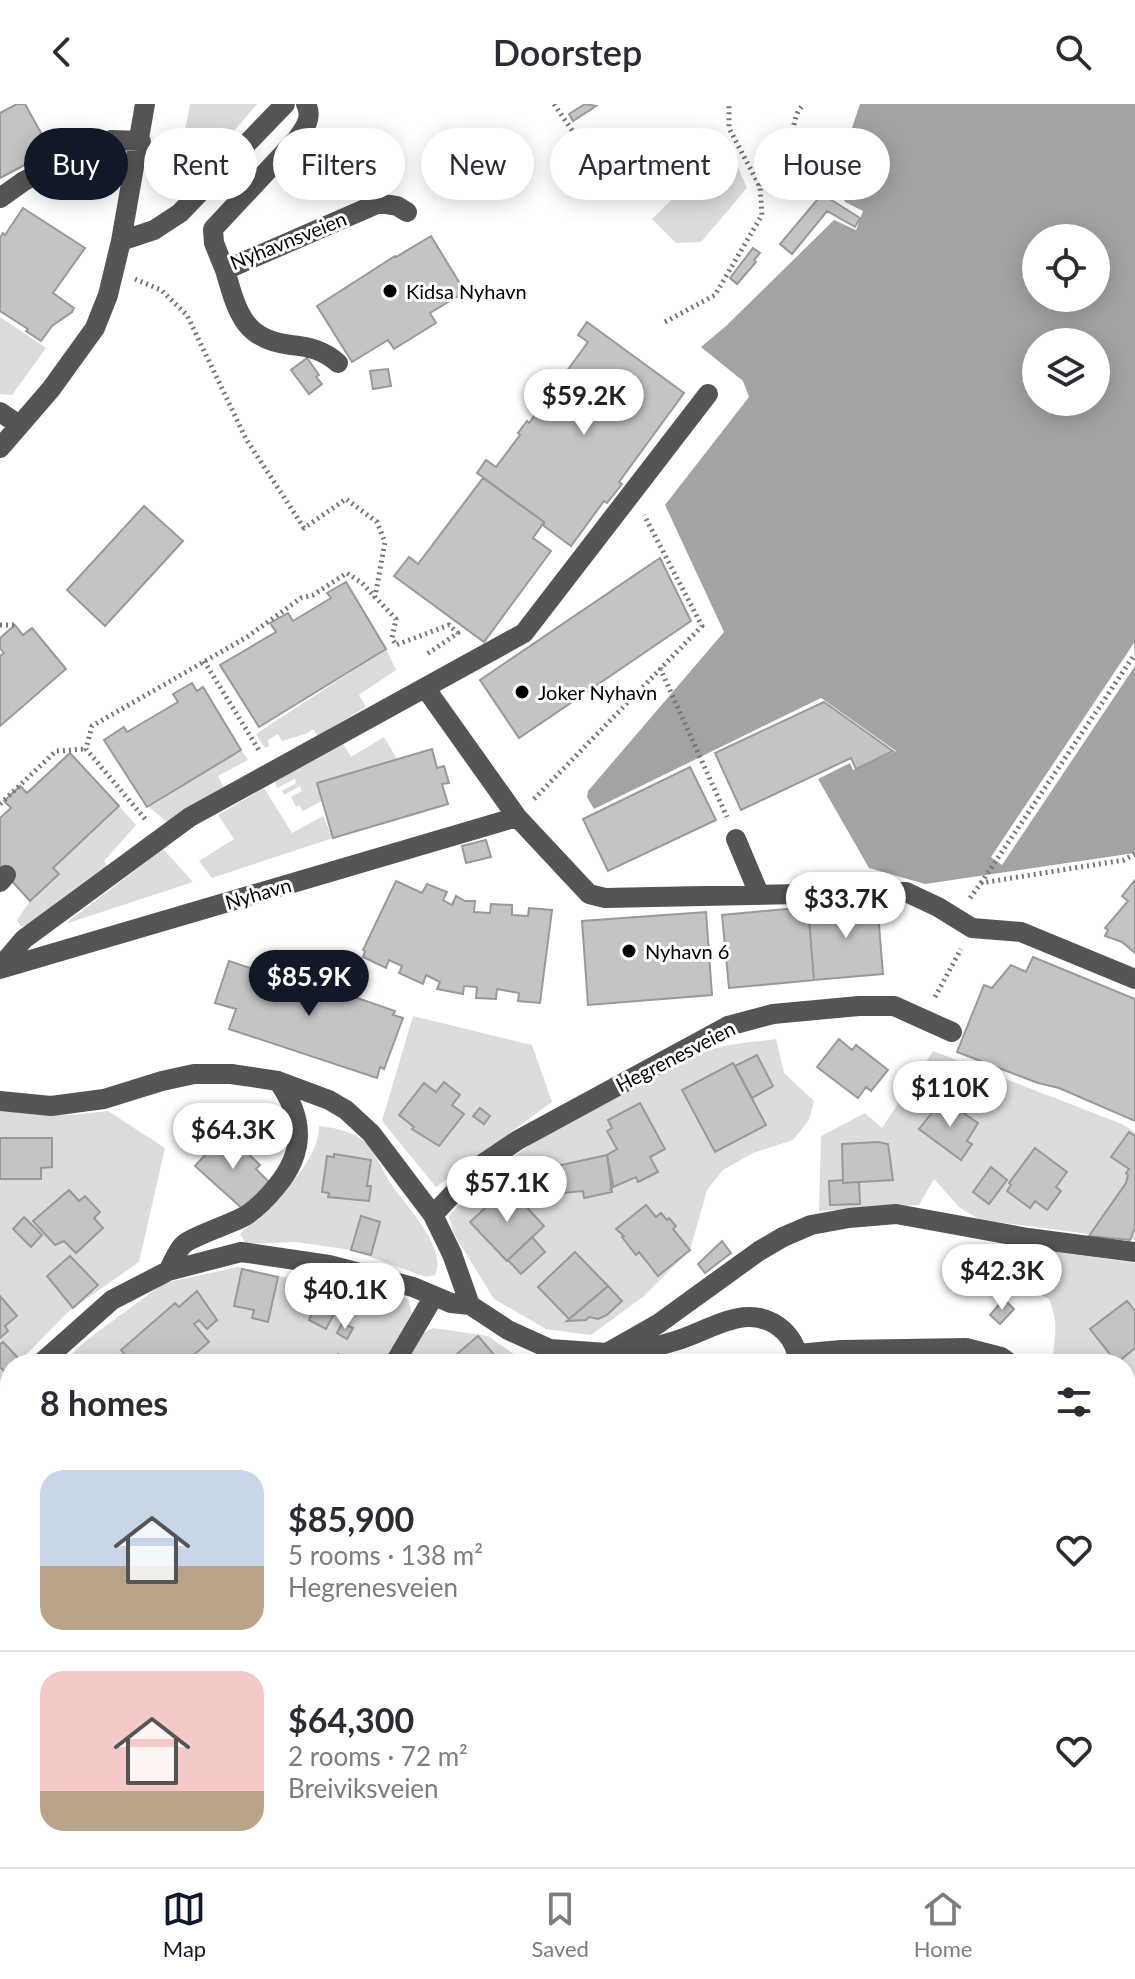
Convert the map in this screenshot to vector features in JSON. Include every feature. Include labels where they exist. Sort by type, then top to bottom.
[{"type":"street","points":[[0,448],[51,389],[95,328],[121,241],[141,141],[145,104]]},
{"type":"street","points":[[121,241],[154,230],[180,213],[285,104]]},
{"type":"street","name":"Nyhavnsveien","points":[[306,104],[309,108],[308,124],[297,139],[213,229],[214,243],[225,270],[379,203],[397,206],[407,212]]},
{"type":"street","points":[[0,198],[24,181],[111,140],[141,141]]},
{"type":"street","points":[[225,270],[236,309],[257,335],[269,341],[326,353],[338,363]]},
{"type":"street","points":[[0,968],[24,939],[190,817],[524,633],[708,394]]},
{"type":"street","points":[[0,412],[19,425]]},
{"type":"street","points":[[426,689],[517,817],[589,894],[605,898],[906,892],[972,928],[1021,932],[1135,979]]},
{"type":"street","name":"Nyhavn","points":[[0,968],[517,817]]},
{"type":"street","points":[[736,839],[759,894]]},
{"type":"street","name":"Hegrenesveien","points":[[433,1215],[478,1167],[518,1140],[728,1026],[773,1014],[894,1006],[952,1032]]},
{"type":"street","points":[[0,1101],[51,1106],[104,1099],[194,1074],[231,1074],[278,1081],[329,1100],[346,1110],[371,1133],[433,1215],[452,1254],[470,1305]]},
{"type":"street","points":[[168,1271],[184,1244],[245,1216],[259,1206],[292,1165],[298,1139],[297,1119],[290,1098],[278,1081]]},
{"type":"street","points":[[607,1353],[658,1324],[759,1251],[811,1225],[896,1214],[1028,1238],[1135,1252]]},
{"type":"street","points":[[51,1354],[112,1300],[168,1271],[241,1252],[329,1265],[413,1287],[451,1303],[470,1305],[508,1330],[550,1349],[634,1352],[677,1341],[722,1322],[752,1316],[772,1320],[790,1336],[796,1354]]},
{"type":"street","points":[[400,1354],[434,1296]]},
{"type":"street","points":[[822,1354],[841,1350],[966,1348],[989,1354]]},
{"type":"path","points":[[554,104],[570,128]]},
{"type":"path","points":[[729,104],[729,128],[754,176]]},
{"type":"path","points":[[793,128],[798,110],[804,104]]},
{"type":"path","points":[[665,322],[715,295],[762,215],[761,200]]},
{"type":"path","points":[[113,273],[161,290],[187,315],[246,439],[304,528],[346,499],[377,522],[385,542],[375,597]]},
{"type":"path","points":[[517,817],[702,626],[632,492]]},
{"type":"path","points":[[86,749],[92,726],[247,637],[301,598],[313,595],[347,573],[362,583],[396,619],[392,638],[396,645],[449,625],[458,633],[419,660]]},
{"type":"path","points":[[0,625],[15,625]]},
{"type":"path","points":[[954,917],[981,883],[1135,654]]},
{"type":"path","points":[[204,661],[261,754],[273,750]]},
{"type":"path","points":[[660,668],[736,839]]},
{"type":"path","points":[[0,804],[56,751],[86,749]]},
{"type":"path","points":[[86,749],[146,820],[137,831]]},
{"type":"path","points":[[981,883],[1124,860],[1135,854]]},
{"type":"path","points":[[923,1019],[972,928]]},
{"type":"shaded area","points":[[190,104],[257,104],[236,128],[186,128]]},
{"type":"shaded area","points":[[860,104],[1135,104],[1135,853],[925,884],[869,868],[818,779],[850,763],[853,770],[896,751],[821,698],[594,809],[587,797],[588,791],[724,632],[665,505],[749,397],[743,381],[701,347],[834,220],[856,230],[863,211],[845,202],[890,200],[890,128],[852,128]]},
{"type":"shaded area","points":[[738,167],[747,188],[738,199]]},
{"type":"shaded area","points":[[671,200],[737,200],[701,242],[676,243],[652,219]]},
{"type":"shaded area","points":[[0,317],[46,348],[12,395],[0,394]]},
{"type":"shaded area","points":[[386,649],[396,670],[359,695],[366,707],[318,736],[313,729],[282,741],[278,734],[268,740],[269,746],[265,748],[256,734]]},
{"type":"shaded area","points":[[384,737],[397,759],[317,782],[322,801],[303,811],[299,805],[296,807],[291,797],[302,791],[300,786],[284,795],[282,791],[296,783],[295,779],[277,788],[275,782],[341,740],[351,757]]},
{"type":"shaded area","points":[[241,750],[248,760],[218,776],[226,792],[167,822],[149,807]]},
{"type":"shaded area","points":[[264,788],[292,833],[323,816],[333,838],[212,878],[199,861],[234,839],[218,815]]},
{"type":"shaded area","points":[[119,806],[136,825],[104,861],[109,869],[41,920],[21,927],[17,920],[30,901],[58,873],[53,868]]},
{"type":"shaded area","points":[[163,849],[193,882],[65,924]]},
{"type":"shaded area","points":[[413,1016],[532,1045],[552,1102],[436,1187],[382,1121]]},
{"type":"shaded area","points":[[776,1039],[784,1073],[814,1101],[809,1120],[793,1140],[753,1153],[723,1170],[707,1190],[690,1250],[644,1296],[591,1335],[546,1329],[494,1299],[454,1234],[449,1216],[474,1190],[535,1141],[641,1079],[718,1048]]},
{"type":"shaded area","points":[[933,1051],[1122,1124],[1135,1132],[1135,1240],[981,1220],[960,1208],[934,1179],[919,1205],[819,1211],[821,1136],[865,1113],[882,1128]]},
{"type":"shaded area","points":[[10,1106],[70,1115],[108,1111],[165,1148],[139,1262],[69,1311],[27,1354],[0,1354],[0,1108]]},
{"type":"shaded area","points":[[319,1126],[349,1133],[369,1146],[391,1184],[431,1240],[436,1252],[435,1275],[426,1277],[351,1250],[296,1242],[246,1244],[240,1234],[302,1170],[317,1141]]},
{"type":"shaded area","points":[[1028,1248],[1135,1263],[1135,1354],[1054,1354],[1055,1324],[1049,1299],[1016,1282]]},
{"type":"shaded area","points":[[293,1265],[408,1299],[412,1313],[389,1354],[72,1354],[164,1283],[238,1267],[293,1279]]},
{"type":"shaded area","points":[[433,1328],[488,1336],[514,1354],[409,1354],[419,1335]]},
{"type":"pier","points":[[1134,643],[1135,666],[1002,865],[991,857]]},
{"type":"building","points":[[17,104],[25,104],[38,128],[24,128],[24,165],[0,178],[0,113]]},
{"type":"building","points":[[585,104],[596,106],[573,121],[569,114]]},
{"type":"building","points":[[817,200],[832,200],[860,218],[855,227],[827,211],[792,254],[780,244]]},
{"type":"building","points":[[23,208],[85,248],[53,293],[74,308],[52,326],[41,341],[0,311],[0,238]]},
{"type":"building","points":[[431,236],[465,292],[430,313],[436,323],[394,349],[388,340],[352,362],[317,306]]},
{"type":"building","points":[[753,248],[760,253],[754,260],[756,262],[737,284],[730,278]]},
{"type":"building","points":[[587,322],[684,393],[619,482],[622,484],[607,503],[604,501],[571,546],[477,473],[486,460],[496,467],[527,421],[529,423],[588,342],[578,335]]},
{"type":"building","points":[[307,358],[322,384],[309,394],[291,370]]},
{"type":"building","points":[[388,369],[391,386],[373,389],[370,371]]},
{"type":"building","points":[[483,478],[544,522],[533,538],[551,551],[484,642],[394,576],[409,557],[418,564]]},
{"type":"building","points":[[144,506],[183,541],[105,626],[67,590]]},
{"type":"building","points":[[660,558],[691,621],[519,738],[480,680]]},
{"type":"building","points":[[346,582],[386,649],[259,727],[220,665],[276,632],[270,623],[288,613],[293,621],[331,598],[327,593]]},
{"type":"building","points":[[15,625],[23,635],[32,628],[66,669],[0,726],[0,656],[4,653],[0,648],[0,638]]},
{"type":"building","points":[[192,683],[197,691],[203,687],[241,750],[147,807],[104,740],[124,727],[127,732],[178,702],[173,694]]},
{"type":"building","points":[[824,702],[893,751],[856,769],[851,758],[741,810],[715,753]]},
{"type":"building","points":[[432,749],[437,768],[444,766],[449,783],[442,784],[448,804],[333,838],[317,783]]},
{"type":"building","points":[[70,753],[119,806],[53,868],[59,874],[30,901],[0,868],[0,818],[11,808],[4,801],[20,786],[27,793]]},
{"type":"building","points":[[690,767],[716,820],[608,871],[583,819]]},
{"type":"building","points":[[486,840],[491,857],[466,863],[462,846]]},
{"type":"building","points":[[1135,880],[1135,953],[1122,942],[1105,936],[1108,930],[1105,928],[1128,901],[1122,896]]},
{"type":"building","points":[[396,881],[422,893],[427,884],[447,892],[443,900],[452,905],[456,896],[465,901],[475,901],[474,912],[490,913],[491,904],[512,905],[512,915],[528,916],[529,908],[552,910],[540,1003],[518,1001],[519,993],[497,989],[496,999],[476,998],[477,987],[464,986],[463,994],[437,989],[440,982],[426,975],[423,984],[399,973],[402,966],[389,960],[386,968],[363,957],[363,950]]},
{"type":"building","points":[[877,901],[883,974],[814,980],[808,907]]},
{"type":"building","points":[[808,907],[814,980],[729,988],[722,915]]},
{"type":"building","points":[[706,912],[712,995],[588,1005],[582,921]]},
{"type":"building","points":[[1033,957],[1135,999],[1135,1121],[1059,1088],[957,1052],[984,985],[992,988],[1011,965],[1026,972]]},
{"type":"building","points":[[229,961],[256,970],[258,963],[316,985],[317,981],[395,1011],[393,1015],[403,1018],[384,1069],[380,1067],[377,1078],[229,1029],[236,1009],[215,1003]]},
{"type":"building","points":[[839,1039],[852,1050],[856,1045],[888,1070],[871,1091],[866,1087],[858,1098],[817,1067]]},
{"type":"building","points":[[757,1055],[773,1086],[752,1098],[735,1066]]},
{"type":"building","points":[[733,1063],[766,1125],[715,1152],[682,1090]]},
{"type":"building","points":[[444,1082],[460,1095],[452,1105],[464,1114],[439,1146],[412,1129],[414,1127],[399,1115],[424,1083],[436,1092]]},
{"type":"building","points":[[943,1099],[978,1123],[967,1141],[972,1144],[961,1160],[919,1129]]},
{"type":"building","points":[[640,1103],[665,1149],[650,1157],[658,1172],[638,1182],[636,1177],[611,1188],[613,1184],[607,1155],[617,1149],[607,1131],[612,1128],[608,1120]]},
{"type":"building","points":[[480,1108],[490,1116],[484,1124],[473,1116]]},
{"type":"building","points":[[226,1132],[260,1165],[256,1169],[270,1183],[244,1210],[195,1166]]},
{"type":"building","points":[[1129,1132],[1135,1136],[1135,1227],[1130,1240],[1089,1236],[1126,1183],[1129,1169],[1111,1157]]},
{"type":"building","points":[[0,1138],[52,1138],[52,1167],[41,1168],[41,1179],[0,1179]]},
{"type":"building","points":[[842,1144],[888,1144],[893,1180],[843,1183]]},
{"type":"building","points":[[1035,1148],[1067,1172],[1056,1187],[1061,1191],[1047,1210],[1035,1201],[1030,1208],[1007,1191],[1011,1185],[1009,1183]]},
{"type":"building","points":[[334,1154],[371,1160],[367,1186],[371,1186],[369,1201],[328,1197],[329,1193],[322,1192],[327,1156],[334,1157]]},
{"type":"building","points":[[607,1155],[612,1192],[584,1198],[583,1191],[562,1193],[557,1166]]},
{"type":"building","points":[[991,1167],[1007,1180],[989,1204],[973,1192]]},
{"type":"building","points":[[843,1180],[843,1183],[859,1182],[860,1204],[830,1205],[829,1181]]},
{"type":"building","points":[[508,1187],[544,1226],[507,1261],[470,1222]]},
{"type":"building","points":[[69,1190],[79,1201],[85,1196],[100,1212],[94,1218],[103,1228],[76,1253],[64,1241],[55,1245],[33,1221]]},
{"type":"building","points":[[646,1205],[656,1217],[661,1213],[667,1220],[669,1218],[676,1226],[673,1229],[690,1250],[658,1276],[639,1252],[636,1255],[616,1229]]},
{"type":"building","points":[[361,1216],[380,1222],[371,1255],[351,1250]]},
{"type":"building","points":[[24,1217],[42,1235],[31,1247],[13,1229]]},
{"type":"building","points":[[532,1237],[545,1252],[521,1274],[508,1260]]},
{"type":"building","points":[[722,1241],[731,1253],[705,1273],[698,1264]]},
{"type":"building","points":[[575,1252],[608,1286],[569,1319],[538,1287]]},
{"type":"building","points":[[70,1256],[98,1285],[73,1308],[47,1276]]},
{"type":"building","points":[[242,1269],[278,1277],[268,1322],[252,1318],[254,1310],[234,1306]]},
{"type":"building","points":[[307,1274],[345,1293],[326,1329],[309,1320],[312,1314],[292,1304]]},
{"type":"building","points":[[608,1286],[622,1301],[607,1315],[598,1319],[589,1317],[586,1320],[567,1321]]},
{"type":"building","points":[[197,1291],[217,1320],[207,1329],[199,1320],[194,1324],[209,1342],[195,1354],[124,1354],[121,1350],[175,1303],[179,1307]]},
{"type":"building","points":[[0,1296],[17,1316],[5,1326],[8,1331],[0,1338]]},
{"type":"building","points":[[1004,1299],[1014,1309],[1000,1324],[990,1315]]},
{"type":"building","points":[[1127,1301],[1135,1311],[1135,1348],[1128,1354],[1110,1354],[1090,1329]]},
{"type":"building","points":[[342,1323],[353,1328],[347,1339],[337,1333]]},
{"type":"building","points":[[478,1336],[493,1354],[457,1354]]},
{"type":"building","points":[[3,1342],[14,1354],[0,1354],[0,1344]]},
{"type":"place","name":"Kidsa Nyhavn","points":[[390,291]]},
{"type":"place","name":"Joker Nyhavn","points":[[522,692]]},
{"type":"place","name":"Nyhavn 6","points":[[629,951]]}]
